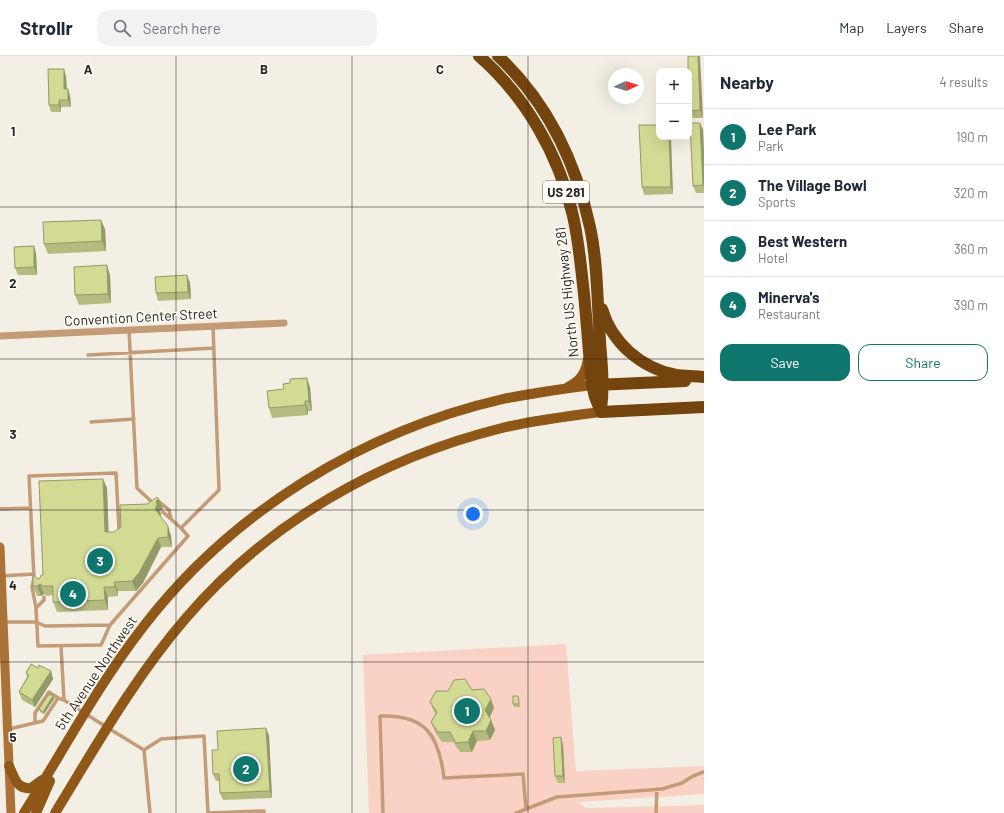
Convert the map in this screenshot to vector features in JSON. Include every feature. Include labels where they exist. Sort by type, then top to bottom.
[{"type":"highway","name":"North US Highway 281","points":[[479,56],[498,75],[528,112],[547,144],[562,179],[573,215],[580,248],[589,353],[597,385],[601,412]]},
{"type":"highway","name":"North US Highway 281","points":[[498,56],[529,90],[548,118],[564,148],[582,197],[590,228],[596,272],[597,385]]},
{"type":"highway","name":"US 281","points":[[596,272],[604,314],[615,336],[628,352],[642,362],[656,369],[676,375],[704,378]]},
{"type":"highway","name":"US 281","points":[[597,385],[704,378]]},
{"type":"highway","points":[[601,412],[704,407]]},
{"type":"main road","name":"US 281","points":[[560,389],[570,386],[580,379],[587,366],[589,353]]},
{"type":"main road","name":"5th Avenue Northwest","points":[[24,813],[125,651],[143,626],[179,585],[219,545],[283,495],[346,457],[394,434],[433,420],[482,405],[524,395],[597,385]]},
{"type":"main road","points":[[55,813],[108,728],[155,657],[203,599],[223,578],[257,548],[333,495],[377,472],[416,455],[461,439],[504,427],[563,416],[601,412]]},
{"type":"main road","points":[[0,547],[3,622],[3,685],[8,729],[11,813]]},
{"type":"main road","points":[[36,813],[66,745]]},
{"type":"main road","points":[[9,766],[16,782],[28,789],[36,786],[50,772]]},
{"type":"street","name":"Convention Center Street","points":[[0,336],[284,323]]},
{"type":"lane","points":[[181,528],[219,490],[213,326]]},
{"type":"lane","points":[[129,330],[137,488],[157,506]]},
{"type":"lane","points":[[88,355],[214,348]]},
{"type":"lane","points":[[91,422],[134,419]]},
{"type":"lane","points":[[119,529],[116,473],[29,476],[34,576],[32,587],[36,608],[38,646],[101,645],[110,625],[188,536],[163,512]]},
{"type":"lane","points":[[150,500],[158,500],[169,510],[171,519]]},
{"type":"lane","points":[[0,509],[30,508]]},
{"type":"lane","points":[[1,576],[34,576],[40,581]]},
{"type":"lane","points":[[36,608],[44,600],[44,597]]},
{"type":"lane","points":[[3,622],[36,622],[45,626],[110,625]]},
{"type":"lane","points":[[61,646],[64,700]]},
{"type":"lane","points":[[34,723],[35,713],[49,692],[144,750]]},
{"type":"lane","points":[[8,729],[43,721],[58,698]]},
{"type":"lane","points":[[383,813],[380,716],[408,719],[421,725],[430,733],[436,742],[442,758],[444,778],[523,774],[526,809]]},
{"type":"lane","points":[[144,750],[161,738],[204,736],[208,813],[264,811],[264,813]]},
{"type":"lane","points":[[144,750],[150,813]]},
{"type":"lane","points":[[516,813],[557,797],[657,789],[682,783],[693,776],[704,772]]},
{"type":"lane","points":[[656,813],[657,789]]},
{"type":"shaded area","points":[[566,644],[576,771],[704,766],[704,794],[579,802],[586,808],[704,805],[704,813],[369,813],[363,655]]},
{"type":"building","points":[[688,56],[698,56],[700,110],[692,111],[692,68],[688,68]]},
{"type":"building","points":[[48,69],[64,69],[64,89],[68,89],[68,100],[59,100],[59,105],[49,105]]},
{"type":"building","points":[[692,123],[700,123],[703,185],[693,186],[691,140]]},
{"type":"building","points":[[639,125],[656,125],[656,140],[669,140],[671,187],[642,187]]},
{"type":"building","points":[[101,220],[102,241],[44,244],[43,222]]},
{"type":"building","points":[[34,246],[34,267],[15,268],[14,247]]},
{"type":"building","points":[[107,265],[108,294],[75,295],[74,267]]},
{"type":"building","points":[[187,275],[188,292],[156,293],[155,277]]},
{"type":"building","points":[[307,378],[309,401],[305,401],[305,405],[269,408],[267,391],[284,389],[283,384],[290,383],[290,379]]},
{"type":"building","points":[[103,479],[105,532],[114,532],[121,527],[120,505],[147,504],[157,497],[159,499],[156,501],[157,505],[155,509],[168,526],[168,537],[158,538],[139,573],[132,581],[114,582],[115,587],[104,587],[105,600],[53,602],[53,586],[43,586],[40,584],[33,586],[33,575],[38,579],[41,575],[43,575],[39,481]]},
{"type":"building","points":[[31,664],[38,668],[39,665],[51,671],[32,700],[19,692],[29,675],[26,673]]},
{"type":"building","points":[[465,679],[472,690],[484,689],[491,699],[485,710],[491,720],[486,731],[473,731],[468,742],[456,743],[450,732],[438,732],[431,722],[437,712],[430,702],[436,691],[448,691],[454,680]]},
{"type":"building","points":[[49,694],[53,696],[43,712],[39,709]]},
{"type":"building","points":[[513,696],[518,696],[519,704],[513,704]]},
{"type":"building","points":[[266,728],[270,791],[220,793],[219,774],[213,774],[212,750],[218,750],[217,731]]},
{"type":"building","points":[[561,737],[563,776],[555,776],[553,738]]},
{"type":"place","name":"Best Western","points":[[100,561]]},
{"type":"place","name":"Minerva's","points":[[73,594]]},
{"type":"place","name":"Lee Park","points":[[467,711]]},
{"type":"place","name":"The Village Bowl","points":[[246,769]]}]
